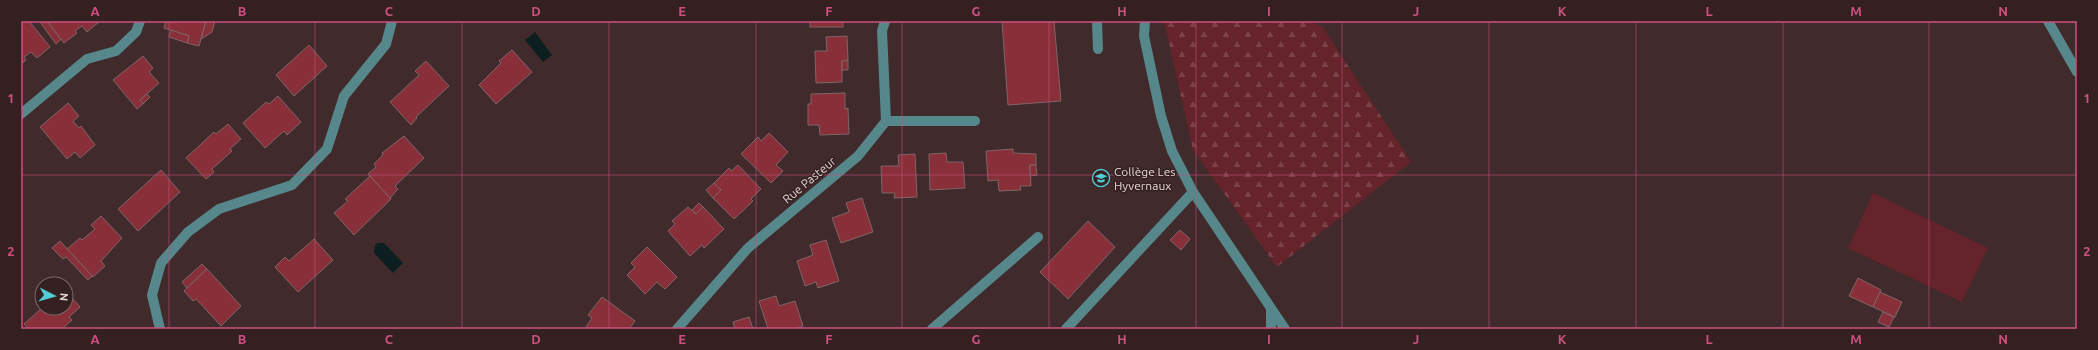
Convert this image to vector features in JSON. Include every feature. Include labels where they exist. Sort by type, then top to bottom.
[{"type":"street","points":[[21,114],[87,58],[116,51],[136,32],[140,21]]},
{"type":"street","points":[[160,329],[152,294],[161,263],[188,232],[219,209],[292,185],[327,149],[344,96],[386,44],[392,21]]},
{"type":"street","points":[[886,21],[882,31],[886,121],[976,120]]},
{"type":"street","points":[[1097,21],[1098,48]]},
{"type":"street","points":[[1145,21],[1144,36],[1161,116],[1172,150],[1193,192],[1285,329]]},
{"type":"street","points":[[2048,21],[2077,72]]},
{"type":"street","name":"Rue Pasteur","points":[[677,329],[748,248],[858,156],[886,121]]},
{"type":"street","points":[[1066,329],[1193,192]]},
{"type":"street","points":[[932,329],[1038,237]]},
{"type":"street","points":[[1271,309],[1271,329]]},
{"type":"green space","points":[[1164,21],[1307,21],[1322,26],[1411,162],[1277,267],[1193,150]]},
{"type":"green space","points":[[1873,193],[1988,248],[1962,302],[1848,248]]},
{"type":"shaded area","points":[[535,32],[552,55],[543,62],[525,40]]},
{"type":"shaded area","points":[[378,243],[384,243],[403,263],[393,273],[374,253],[375,245]]},
{"type":"building","points":[[24,21],[29,21],[50,47],[37,58],[31,52],[24,57],[26,60],[21,64],[21,23]]},
{"type":"building","points":[[47,21],[61,39],[56,44],[40,22]]},
{"type":"building","points":[[47,21],[100,21],[87,32],[82,26],[75,31],[77,33],[64,43]]},
{"type":"building","points":[[166,21],[206,21],[199,46],[187,43],[189,36],[164,28]]},
{"type":"building","points":[[206,21],[215,21],[212,32],[201,39]]},
{"type":"building","points":[[810,21],[843,21],[843,27],[810,27]]},
{"type":"building","points":[[1002,21],[1054,21],[1061,101],[1008,105]]},
{"type":"building","points":[[171,30],[189,36],[187,43],[169,37]]},
{"type":"building","points":[[847,36],[848,60],[842,61],[842,82],[816,83],[815,51],[827,51],[826,37]]},
{"type":"building","points":[[309,45],[327,66],[294,96],[276,75]]},
{"type":"building","points":[[512,50],[532,72],[496,104],[479,85],[501,63],[499,61]]},
{"type":"building","points":[[143,56],[153,68],[149,72],[159,83],[140,100],[143,104],[137,109],[113,80]]},
{"type":"building","points":[[848,60],[848,70],[842,70],[842,61]]},
{"type":"building","points":[[426,61],[449,86],[416,117],[417,118],[411,125],[390,102],[419,75],[415,71]]},
{"type":"building","points":[[845,93],[845,109],[848,108],[849,134],[820,135],[819,125],[808,125],[808,104],[811,104],[811,94]]},
{"type":"building","points":[[147,94],[150,97],[143,104],[140,100]]},
{"type":"building","points":[[278,96],[301,122],[287,135],[284,131],[265,148],[243,123],[266,102],[269,104]]},
{"type":"building","points":[[68,103],[79,116],[73,121],[79,128],[81,126],[95,145],[80,158],[75,152],[67,159],[40,127]]},
{"type":"building","points":[[228,124],[241,139],[230,149],[232,151],[212,169],[214,172],[206,179],[186,158],[214,132],[216,134]]},
{"type":"building","points":[[769,133],[788,152],[776,165],[783,171],[771,183],[741,154],[758,137],[761,141]]},
{"type":"building","points":[[404,136],[424,158],[395,186],[398,189],[390,198],[368,174],[376,167],[374,164],[383,155],[382,153]]},
{"type":"building","points":[[1013,149],[1013,153],[1036,154],[1036,165],[1030,165],[1031,186],[1020,186],[1021,190],[999,191],[998,180],[988,181],[986,151]]},
{"type":"building","points":[[946,153],[947,162],[963,162],[965,188],[930,190],[929,154]]},
{"type":"building","points":[[915,154],[917,197],[894,198],[895,193],[882,193],[881,166],[899,166],[898,155]]},
{"type":"building","points":[[738,165],[761,189],[751,199],[753,201],[734,219],[713,198],[721,190],[714,183],[729,168],[731,171]]},
{"type":"building","points":[[1030,165],[1036,165],[1037,175],[1030,176]]},
{"type":"building","points":[[161,170],[180,192],[138,231],[118,209]]},
{"type":"building","points":[[370,176],[391,199],[354,235],[334,213],[348,201],[345,199]]},
{"type":"building","points":[[714,183],[721,190],[713,198],[706,190]]},
{"type":"building","points":[[862,198],[873,232],[841,243],[832,218],[849,212],[846,203]]},
{"type":"building","points":[[699,203],[703,207],[696,214],[692,210]]},
{"type":"building","points":[[688,207],[696,214],[703,207],[724,229],[704,248],[702,245],[690,256],[668,231],[675,224],[672,221]]},
{"type":"building","points":[[101,216],[122,238],[101,261],[105,266],[93,277],[67,249],[80,238],[82,240],[95,229],[91,225]]},
{"type":"building","points":[[1088,221],[1115,247],[1068,299],[1040,272]]},
{"type":"building","points":[[1180,230],[1190,239],[1181,250],[1170,240]]},
{"type":"building","points":[[314,239],[333,260],[298,292],[275,267],[285,257],[289,261]]},
{"type":"building","points":[[826,240],[839,281],[818,288],[816,282],[805,286],[797,261],[813,255],[810,245]]},
{"type":"building","points":[[60,241],[92,276],[88,280],[66,257],[63,259],[52,248]]},
{"type":"building","points":[[647,247],[677,277],[665,289],[657,282],[645,294],[627,275],[635,267],[631,263]]},
{"type":"building","points":[[202,264],[207,269],[187,288],[182,282]]},
{"type":"building","points":[[207,269],[241,306],[221,326],[196,299],[193,301],[184,291]]},
{"type":"building","points":[[1858,278],[1881,290],[1873,307],[1849,296]]},
{"type":"building","points":[[1880,292],[1902,302],[1895,317],[1873,307]]},
{"type":"building","points":[[776,296],[779,306],[795,301],[803,326],[793,329],[768,329],[759,301]]},
{"type":"building","points":[[602,297],[635,321],[629,329],[588,329],[586,327],[592,318],[588,315]]},
{"type":"building","points":[[74,300],[80,307],[74,312]]},
{"type":"building","points":[[1883,312],[1894,317],[1889,327],[1878,322]]},
{"type":"building","points":[[34,315],[70,316],[69,317],[72,320],[62,329],[29,329],[24,324]]},
{"type":"building","points":[[749,317],[753,329],[735,329],[733,322]]},
{"type":"place","name":"Collège Les Hyvernaux","points":[[1101,178]]}]
